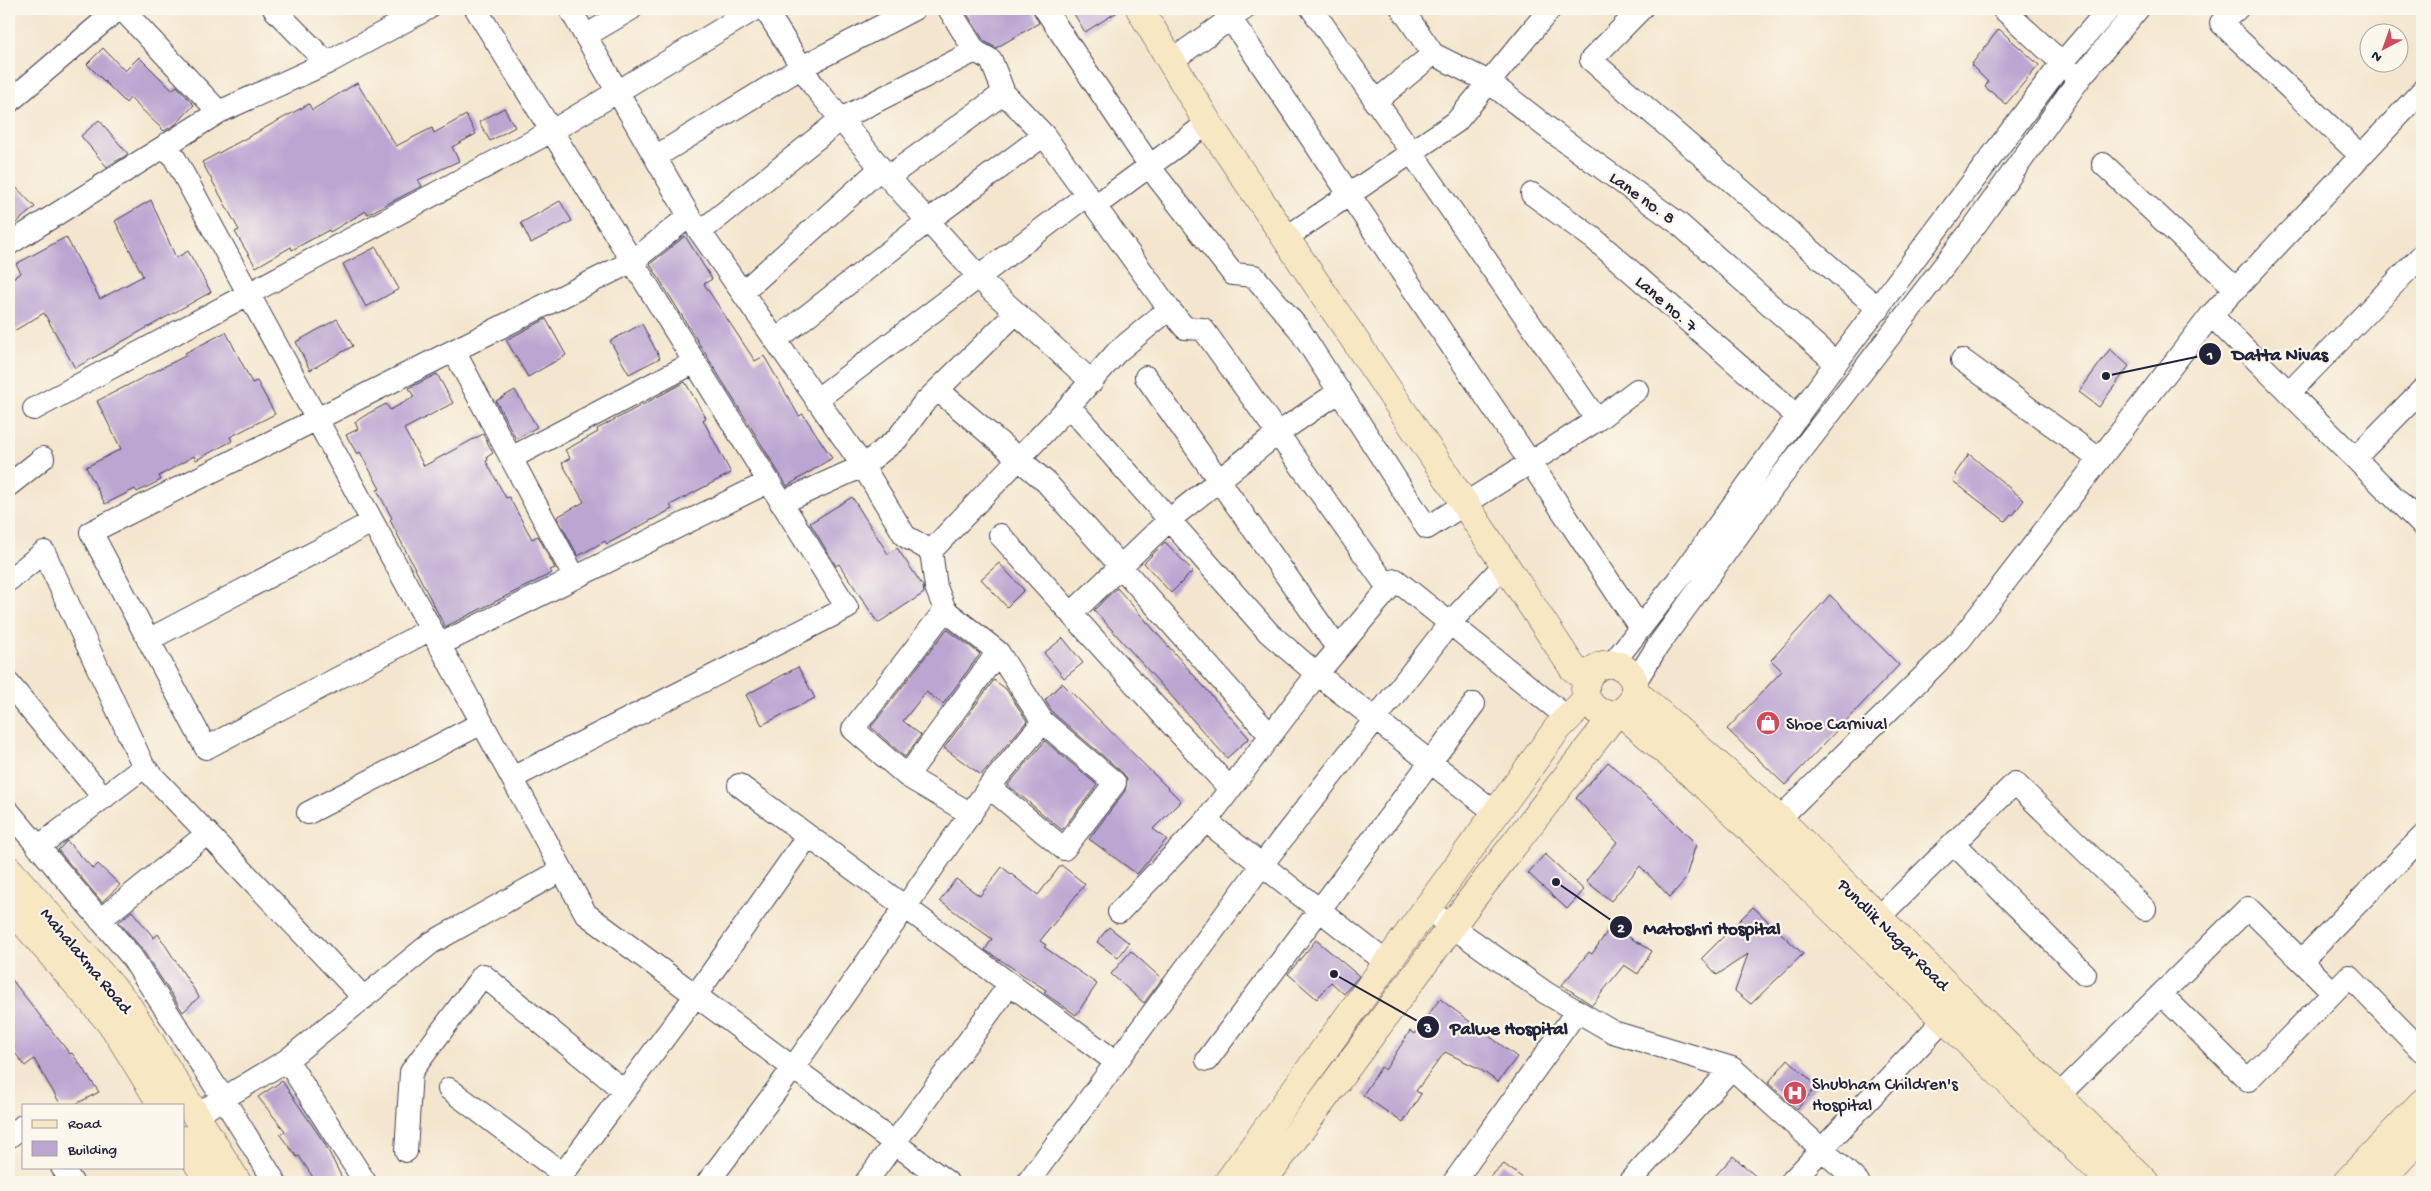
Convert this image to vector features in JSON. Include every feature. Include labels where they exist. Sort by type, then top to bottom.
[{"type":"main road","points":[[1140,9],[1208,123],[1284,239],[1573,668],[1580,699],[1603,714],[1626,700]]},
{"type":"main road","points":[[1235,1180],[1387,964],[1580,699],[1592,670],[1602,664],[1613,663],[1622,666],[1630,673],[1626,700],[1452,926],[1262,1182]]},
{"type":"main road","name":"Pundlik Nagar Road","points":[[1626,700],[1779,819],[1878,918],[1953,1010],[2111,1182]]},
{"type":"main road","name":"Pundlik Nagar Road","points":[[1626,700],[1708,788],[1760,838],[1953,1010],[2058,1096],[2145,1182]]},
{"type":"main road","name":"Mahalaxma Road","points":[[9,870],[126,1003],[237,1182]]},
{"type":"main road","name":"Mahalaxma Road","points":[[9,905],[114,1027],[161,1104]]},
{"type":"main road","points":[[2347,1182],[2422,1103]]},
{"type":"main road","points":[[2389,1178],[2422,1136]]},
{"type":"main road","points":[[185,1142],[209,1182]]},
{"type":"street","points":[[9,102],[120,9],[220,112]]},
{"type":"street","points":[[274,9],[327,63]]},
{"type":"street","points":[[10,242],[220,112],[327,63],[424,9]]},
{"type":"street","points":[[476,9],[847,608],[512,778]]},
{"type":"street","points":[[570,9],[619,90],[655,157],[695,224],[863,466],[905,536],[931,551]]},
{"type":"street","points":[[587,35],[631,9]]},
{"type":"street","points":[[34,409],[552,131],[755,9]]},
{"type":"street","points":[[765,9],[802,67],[884,172],[979,277],[1092,382]]},
{"type":"street","points":[[655,157],[802,67],[914,9]]},
{"type":"street","points":[[949,9],[975,51],[991,60],[1004,93],[1044,135],[1169,308],[1185,328],[1203,329],[1384,582],[1396,580],[1450,623],[1580,699]]},
{"type":"street","points":[[1045,9],[1150,166],[1233,274],[1254,276],[1300,329],[1427,528],[1597,420],[1637,390]]},
{"type":"street","points":[[1312,9],[1410,153],[1597,420]]},
{"type":"street","points":[[1375,102],[1433,54],[1402,9]]},
{"type":"street","points":[[1284,239],[1456,122],[1550,9]]},
{"type":"street","points":[[1641,9],[1591,60],[1879,309]]},
{"type":"street","points":[[2003,9],[2080,78]]},
{"type":"street","points":[[1626,700],[1656,647],[1753,496],[1798,417],[1836,363],[1879,309],[2062,63],[2109,9]]},
{"type":"street","points":[[1613,663],[1685,571],[1753,496],[1976,224],[2080,78],[2138,9]]},
{"type":"street","points":[[2237,9],[2221,23],[2361,156]]},
{"type":"street","points":[[1171,61],[1233,12],[1349,194],[1640,628]]},
{"type":"street","points":[[768,482],[575,578],[435,637],[206,748],[91,532],[633,261],[695,224],[841,119],[975,51]]},
{"type":"street","name":"Lane no. 8","points":[[1433,54],[1489,82],[1558,136],[1678,222],[1836,363]]},
{"type":"street","points":[[1760,838],[1960,640],[2210,315],[2422,91]]},
{"type":"street","points":[[742,292],[884,172],[1004,93]]},
{"type":"street","points":[[816,400],[979,277],[1091,201],[1150,166],[1208,123]]},
{"type":"street","points":[[776,340],[928,221],[1044,135]]},
{"type":"street","points":[[167,144],[586,914],[947,1182]]},
{"type":"street","points":[[2103,164],[2236,289]]},
{"type":"street","name":"Lane no. 7","points":[[1532,194],[1593,238],[1798,417]]},
{"type":"street","points":[[2289,393],[2422,255]]},
{"type":"street","points":[[931,551],[1092,382],[1117,352],[1169,308]]},
{"type":"street","points":[[782,503],[863,466],[897,439],[923,404],[1016,313]]},
{"type":"street","points":[[2210,315],[2422,525]]},
{"type":"street","points":[[454,351],[575,578]]},
{"type":"street","points":[[1962,360],[2099,459]]},
{"type":"street","points":[[511,458],[695,362]]},
{"type":"street","points":[[1146,377],[1338,649]]},
{"type":"street","points":[[938,390],[1046,482],[1270,735]]},
{"type":"street","points":[[2355,458],[2422,390]]},
{"type":"street","points":[[1071,614],[1169,520],[1277,434],[1340,391]]},
{"type":"street","points":[[1069,406],[1269,633],[1375,720],[1496,813]]},
{"type":"street","points":[[10,480],[43,458]]},
{"type":"street","points":[[148,640],[372,522]]},
{"type":"street","points":[[1000,535],[1230,789]]},
{"type":"street","points":[[931,551],[936,587],[946,610],[998,652],[1043,722],[1115,783],[1064,849],[989,788]]},
{"type":"street","points":[[9,580],[44,552],[144,767],[364,998]]},
{"type":"street","points":[[1028,1182],[1261,866],[1450,623],[1504,565]]},
{"type":"street","points":[[1119,912],[1206,821],[1317,674],[1396,580]]},
{"type":"street","points":[[946,610],[853,730],[907,776],[971,814]]},
{"type":"street","points":[[907,776],[998,652]]},
{"type":"street","points":[[9,684],[104,798]]},
{"type":"street","points":[[1207,1060],[1474,704]]},
{"type":"street","points":[[708,1182],[793,1068],[989,788],[1043,722]]},
{"type":"street","points":[[308,813],[482,723]]},
{"type":"street","points":[[38,847],[144,767]]},
{"type":"street","points":[[1878,918],[2016,783],[2145,909]]},
{"type":"street","points":[[739,785],[1116,1062]]},
{"type":"street","points":[[9,812],[130,956],[223,1098],[275,1182]]},
{"type":"street","points":[[1206,821],[1387,964]]},
{"type":"street","points":[[100,920],[208,833]]},
{"type":"street","points":[[449,1089],[560,1178],[696,995],[808,836]]},
{"type":"street","points":[[2302,960],[2422,837]]},
{"type":"street","points":[[1954,844],[2085,974]]},
{"type":"street","points":[[196,1115],[287,1060],[431,943],[562,870]]},
{"type":"street","points":[[2058,1096],[2248,908],[2333,992]]},
{"type":"street","points":[[1427,909],[1546,993],[1613,1032],[1732,1068],[1858,1182]]},
{"type":"street","points":[[406,1151],[410,1072],[483,975],[624,1091]]},
{"type":"street","points":[[2161,994],[2248,1080],[2349,976],[2422,1050]]},
{"type":"street","points":[[866,1182],[1010,984]]},
{"type":"street","points":[[1791,1182],[1953,1010]]},
{"type":"street","points":[[1454,1182],[1577,1011]]},
{"type":"street","points":[[287,1060],[365,1182]]},
{"type":"street","points":[[1629,1182],[1732,1068]]},
{"type":"street","points":[[9,1137],[22,1127]]},
{"type":"street","points":[[63,1168],[72,1182]]},
{"type":"building","points":[[964,9],[1032,9],[1039,23],[996,48],[984,41]]},
{"type":"building","points":[[1071,9],[1122,9],[1085,32]]},
{"type":"building","points":[[1999,29],[2039,65],[2006,104],[1985,87],[1988,82],[1971,65]]},
{"type":"building","points":[[103,48],[125,71],[139,57],[172,90],[177,86],[194,105],[176,124],[164,131],[130,98],[126,103],[87,64]]},
{"type":"building","points":[[357,83],[396,146],[432,128],[434,133],[466,115],[476,134],[452,147],[459,161],[418,180],[422,186],[368,214],[366,211],[330,232],[329,230],[292,250],[291,247],[256,267],[235,232],[239,230],[202,162],[309,104],[312,110]]},
{"type":"building","points":[[504,108],[515,127],[490,141],[479,122]]},
{"type":"building","points":[[99,120],[128,154],[107,167],[81,136]]},
{"type":"building","points":[[9,180],[35,207],[9,229]]},
{"type":"building","points":[[151,200],[176,258],[188,251],[211,292],[75,368],[44,313],[9,334],[9,280],[21,273],[16,264],[66,237],[100,299],[143,276],[115,221]]},
{"type":"building","points":[[560,201],[572,221],[531,243],[521,223]]},
{"type":"building","points":[[685,236],[712,279],[704,284],[755,361],[764,356],[799,416],[803,414],[832,458],[787,486],[650,264]]},
{"type":"building","points":[[376,247],[399,289],[366,307],[343,264]]},
{"type":"building","points":[[337,319],[353,346],[310,370],[296,342]]},
{"type":"building","points":[[546,319],[566,355],[528,377],[506,340]]},
{"type":"building","points":[[642,324],[660,358],[629,374],[610,341]]},
{"type":"building","points":[[226,332],[252,383],[257,381],[275,414],[230,437],[232,441],[196,460],[194,456],[159,476],[161,480],[137,492],[135,489],[105,504],[86,467],[121,449],[97,401],[187,355],[185,353]]},
{"type":"building","points":[[2110,349],[2129,366],[2099,407],[2079,392]]},
{"type":"building","points":[[437,374],[453,403],[404,429],[424,466],[483,434],[493,453],[487,457],[488,460],[486,461],[506,498],[509,497],[532,539],[538,536],[555,568],[550,570],[552,573],[445,627],[390,520],[392,518],[377,490],[380,489],[360,452],[357,454],[346,435],[358,429],[355,422],[369,413],[386,404],[390,410],[414,397],[409,388]]},
{"type":"building","points":[[685,382],[706,418],[703,420],[731,473],[670,505],[672,509],[607,544],[605,541],[578,556],[557,517],[584,502],[562,463],[570,458],[565,450],[598,432],[597,429]]},
{"type":"building","points":[[515,390],[537,427],[516,439],[496,401]]},
{"type":"building","points":[[1969,454],[2024,500],[2013,515],[2011,514],[2005,521],[1953,481],[1956,477],[1955,474]]},
{"type":"building","points":[[852,497],[888,554],[897,548],[923,586],[924,593],[878,623],[839,564],[836,566],[810,523]]},
{"type":"building","points":[[1165,542],[1193,571],[1171,593],[1144,563]]},
{"type":"building","points":[[999,563],[1024,590],[1007,607],[981,579]]},
{"type":"building","points":[[1117,588],[1249,738],[1227,758],[1094,610]]},
{"type":"building","points":[[1830,595],[1899,665],[1785,785],[1727,729],[1782,671],[1771,660]]},
{"type":"building","points":[[947,629],[980,654],[943,704],[926,692],[903,721],[921,735],[905,757],[871,727]]},
{"type":"building","points":[[1063,638],[1083,663],[1064,678],[1044,653]]},
{"type":"building","points":[[798,667],[815,698],[762,725],[746,695]]},
{"type":"building","points":[[994,680],[1006,689],[1027,721],[981,775],[944,748]]},
{"type":"building","points":[[1062,683],[1181,801],[1153,829],[1167,839],[1137,874],[1089,839],[1125,791],[1127,779],[1123,773],[1053,713],[1045,700]]},
{"type":"building","points":[[1045,741],[1097,785],[1062,830],[1008,785]]},
{"type":"building","points":[[1608,762],[1660,808],[1696,844],[1685,880],[1670,897],[1640,866],[1611,901],[1586,881],[1617,842],[1576,798]]},
{"type":"building","points":[[67,841],[93,869],[98,864],[120,885],[102,902],[58,850]]},
{"type":"building","points":[[1545,854],[1584,890],[1567,909],[1528,873]]},
{"type":"building","points":[[1061,865],[1085,884],[1040,941],[1046,945],[1044,947],[1097,984],[1076,1015],[1044,993],[1046,990],[985,950],[992,939],[940,901],[956,879],[980,896],[1002,867],[1038,895]]},
{"type":"building","points":[[1753,907],[1803,954],[1751,1004],[1735,991],[1748,954],[1717,975],[1702,958]]},
{"type":"building","points":[[132,911],[154,938],[158,934],[199,997],[183,1012],[142,949],[119,922]]},
{"type":"building","points":[[1611,926],[1652,951],[1638,974],[1624,965],[1592,1005],[1562,985],[1589,952],[1592,954]]},
{"type":"building","points":[[1109,927],[1129,943],[1118,958],[1097,942]]},
{"type":"building","points":[[1316,940],[1359,976],[1344,994],[1331,982],[1317,999],[1288,974]]},
{"type":"building","points":[[1131,951],[1162,979],[1144,1003],[1111,974]]},
{"type":"building","points":[[9,976],[70,1054],[72,1053],[99,1092],[76,1104],[60,1104],[34,1059],[25,1066],[9,1045]]},
{"type":"building","points":[[1440,999],[1517,1057],[1498,1082],[1478,1068],[1445,1052],[1416,1091],[1421,1094],[1403,1123],[1363,1095],[1381,1067],[1385,1070],[1410,1031],[1414,1034]]},
{"type":"building","points":[[1788,1059],[1817,1086],[1797,1109],[1768,1083]]},
{"type":"building","points":[[282,1081],[325,1144],[344,1182],[316,1182],[299,1156],[297,1157],[280,1135],[285,1131],[258,1097]]},
{"type":"building","points":[[1733,1156],[1762,1182],[1710,1182]]},
{"type":"building","points":[[1504,1164],[1528,1182],[1484,1182]]},
{"type":"place","name":"Datta Nivas","points":[[2106,376]]},
{"type":"place","name":"Shoe Carnival","points":[[1768,723]]},
{"type":"place","name":"Matoshri Hospital","points":[[1556,882]]},
{"type":"place","name":"Palwe Hospital","points":[[1334,974]]},
{"type":"place","name":"Shubham Children's Hospital","points":[[1795,1093]]}]
